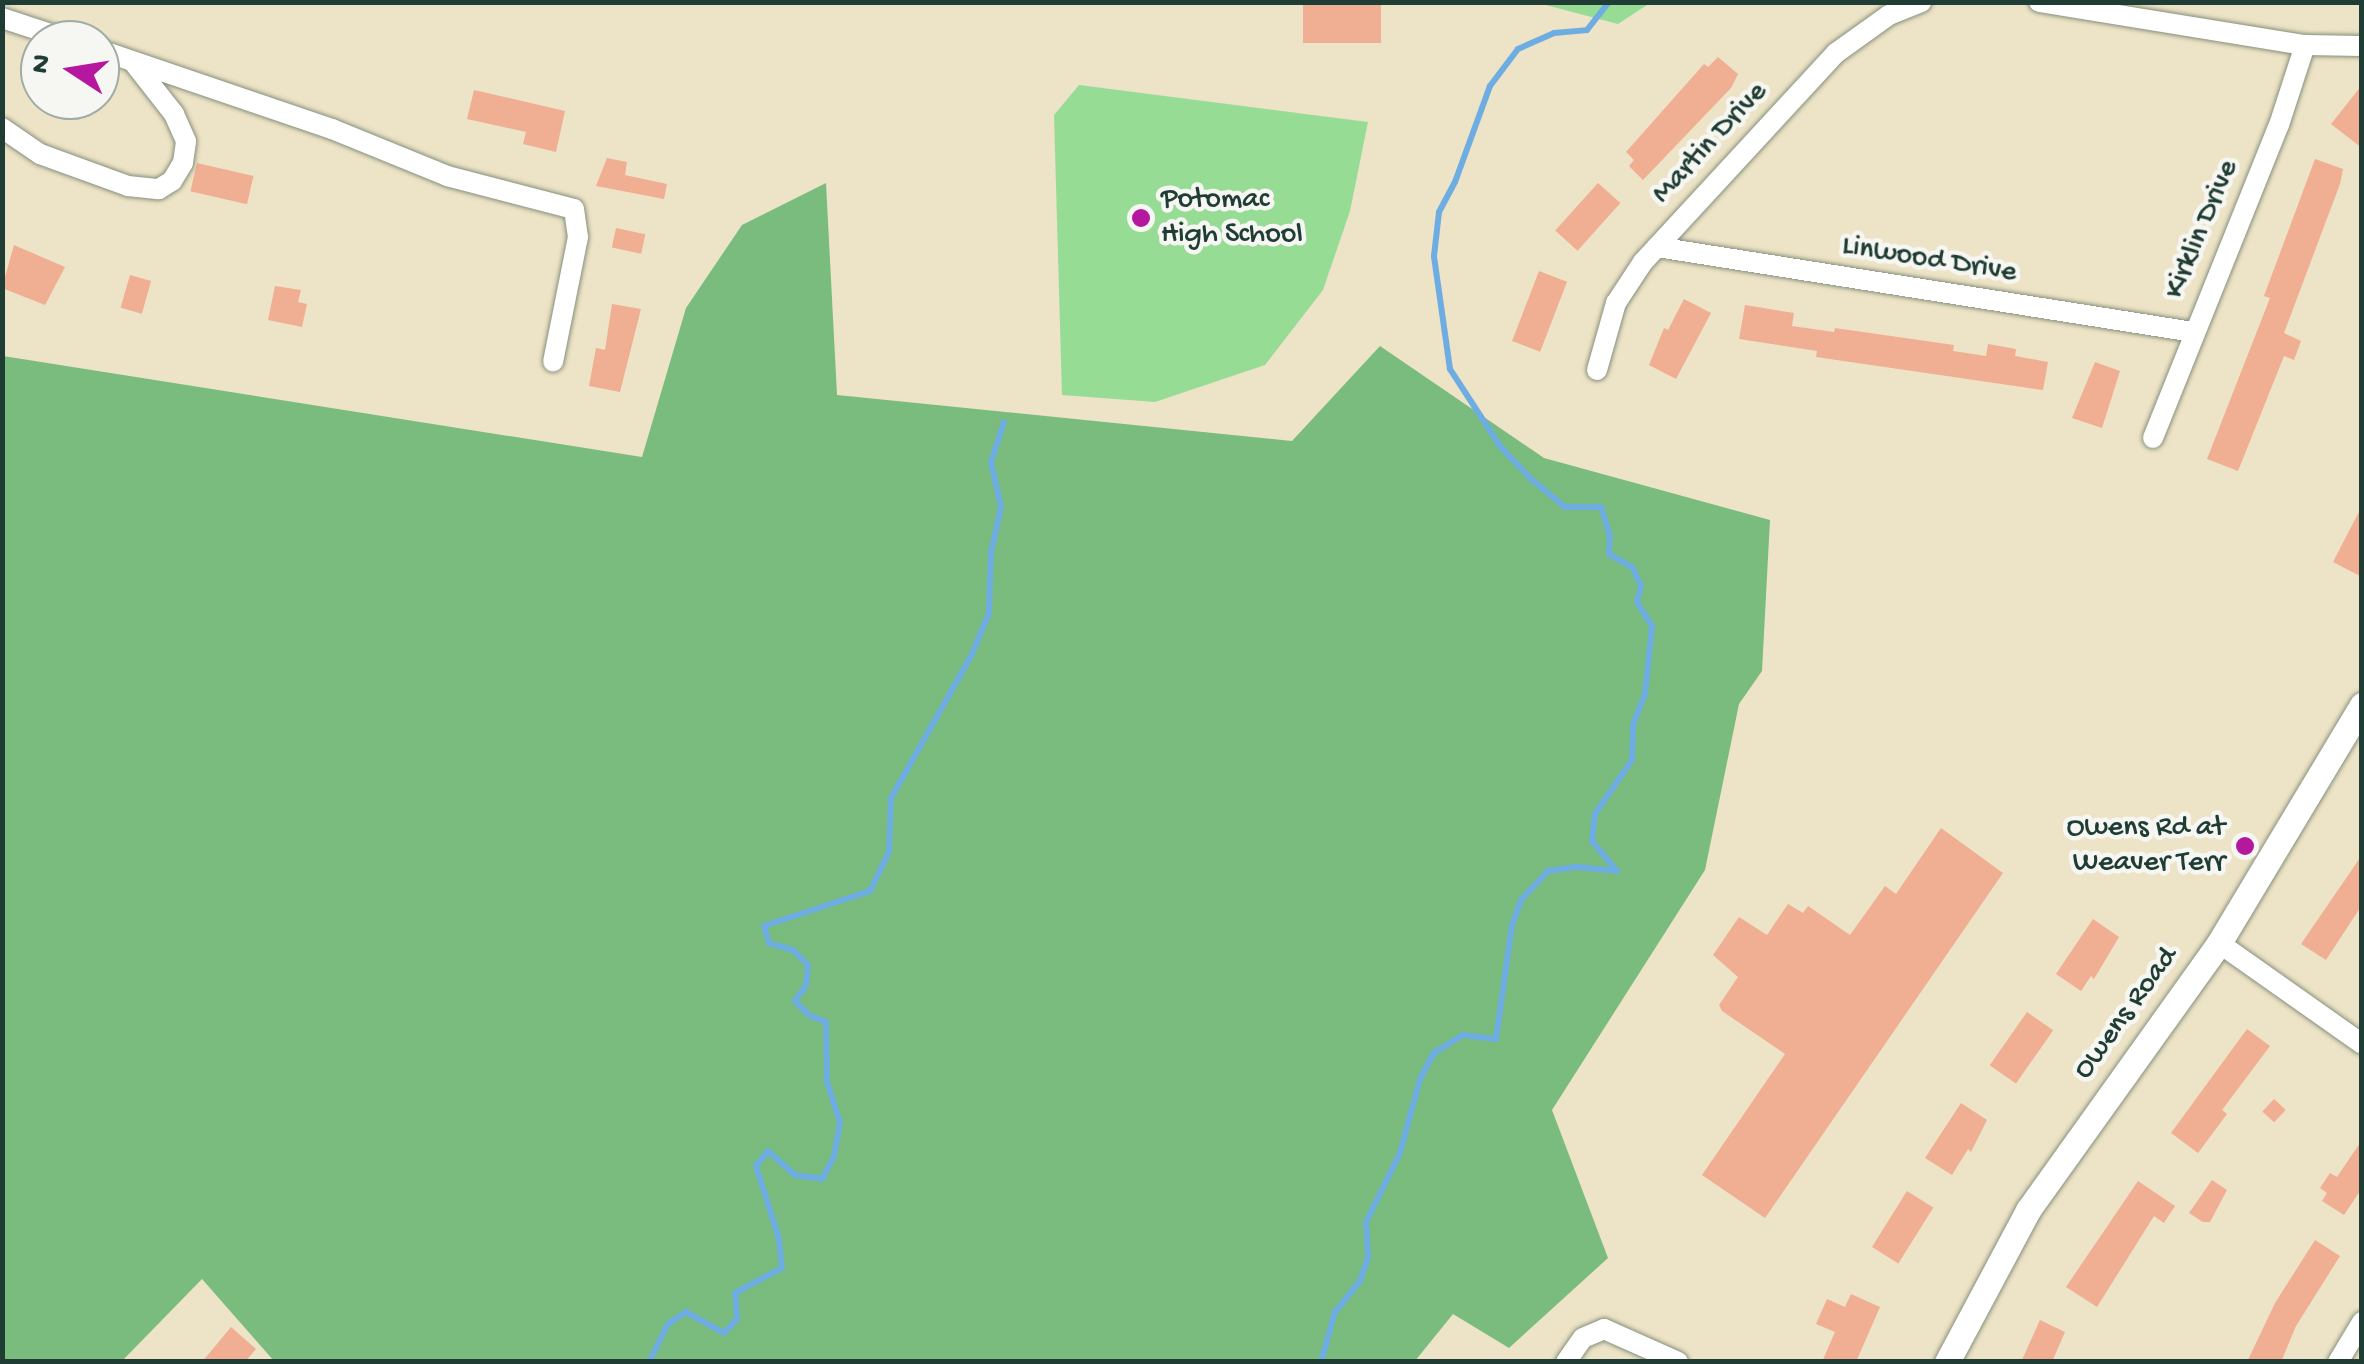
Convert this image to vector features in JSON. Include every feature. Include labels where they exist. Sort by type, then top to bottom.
[{"type":"street","name":"Martin Drive","points":[[1597,370],[1616,303],[1657,247],[1836,53],[1889,14],[1922,2]]},
{"type":"street","points":[[2039,2],[2304,44],[2362,46]]},
{"type":"street","name":"Kirklin Drive","points":[[2154,438],[2192,332],[2279,125],[2304,44]]},
{"type":"street","points":[[120,57],[332,129],[447,176],[574,209],[578,237],[553,362]]},
{"type":"street","points":[[2,128],[40,154],[128,186],[159,188],[172,182],[183,163],[186,141],[174,114],[132,61]]},
{"type":"street","name":"Linwood Drive","points":[[1657,247],[2192,332]]},
{"type":"street","name":"Owens Road","points":[[1948,1362],[1968,1316],[2028,1210],[2218,942],[2362,705]]},
{"type":"street","points":[[2218,942],[2362,1044]]},
{"type":"street","points":[[2338,1362],[2362,1322]]},
{"type":"street","points":[[1566,1362],[1583,1338],[1604,1329],[1628,1336],[1678,1362]]},
{"type":"green space","points":[[1538,2],[1650,3],[1618,24]]},
{"type":"green space","points":[[1079,85],[1368,122],[1350,211],[1323,290],[1265,365],[1155,402],[1062,395],[1054,115]]},
{"type":"green space","points":[[826,183],[837,395],[1292,441],[1380,346],[1544,458],[1770,520],[1762,671],[1739,704],[1705,870],[1552,1110],[1608,1258],[1509,1348],[1453,1314],[1415,1361],[274,1361],[202,1279],[122,1361],[3,1361],[3,356],[642,457],[686,308],[742,225]]},
{"type":"building","points":[[1303,2],[1381,2],[1381,43],[1303,43]]},
{"type":"building","points":[[1718,57],[1738,74],[1731,88],[1643,180],[1629,166],[1634,160],[1626,152],[1704,64],[1708,67]]},
{"type":"building","points":[[2362,85],[2362,148],[2331,124]]},
{"type":"building","points":[[474,90],[565,111],[556,152],[523,144],[526,132],[467,119]]},
{"type":"building","points":[[607,158],[627,162],[625,175],[667,184],[664,199],[596,186]]},
{"type":"building","points":[[2315,159],[2343,169],[2340,184],[2284,333],[2301,341],[2294,360],[2284,356],[2238,471],[2207,459],[2270,298],[2264,296]]},
{"type":"building","points":[[197,163],[254,176],[247,204],[190,191]]},
{"type":"building","points":[[1598,183],[1620,203],[1577,251],[1555,231]]},
{"type":"building","points":[[616,228],[645,234],[641,254],[612,248]]},
{"type":"building","points":[[14,245],[65,267],[45,305],[2,288]]},
{"type":"building","points":[[1539,271],[1567,282],[1540,352],[1512,341]]},
{"type":"building","points":[[130,275],[151,281],[142,314],[121,308]]},
{"type":"building","points":[[275,286],[301,290],[298,302],[307,304],[302,327],[268,320]]},
{"type":"building","points":[[1684,299],[1711,313],[1676,379],[1649,365],[1664,328],[1668,330]]},
{"type":"building","points":[[612,304],[641,309],[620,392],[589,386],[596,348],[605,350]]},
{"type":"building","points":[[1745,305],[1794,313],[1792,326],[1834,332],[1835,328],[1954,345],[1953,351],[1986,356],[1988,344],[2016,349],[2015,356],[2048,362],[2043,390],[1816,357],[1817,351],[1739,339]]},
{"type":"building","points":[[2095,362],[2120,371],[2102,428],[2072,418]]},
{"type":"building","points":[[2362,506],[2362,577],[2333,562]]},
{"type":"building","points":[[1941,828],[2003,873],[1765,1218],[1702,1175],[1785,1054],[1722,1011],[1719,1005],[1738,977],[1713,955],[1739,917],[1767,935],[1788,904],[1803,913],[1808,906],[1850,935],[1885,886],[1896,894]]},
{"type":"building","points":[[2362,855],[2362,905],[2326,960],[2301,944]]},
{"type":"building","points":[[2093,919],[2119,937],[2094,979],[2091,976],[2081,991],[2056,974]]},
{"type":"building","points":[[2027,1012],[2053,1030],[2016,1084],[1990,1065]]},
{"type":"building","points":[[2247,1029],[2270,1046],[2222,1110],[2227,1114],[2198,1153],[2171,1133]]},
{"type":"building","points":[[2274,1099],[2286,1110],[2274,1122],[2262,1111]]},
{"type":"building","points":[[1961,1103],[1987,1120],[1971,1152],[1968,1149],[1952,1175],[1925,1158]]},
{"type":"building","points":[[2362,1140],[2362,1188],[2344,1215],[2322,1201],[2327,1193],[2320,1188],[2330,1173],[2337,1177]]},
{"type":"building","points":[[2212,1180],[2227,1190],[2210,1222],[2203,1222],[2189,1213]]},
{"type":"building","points":[[2138,1181],[2175,1206],[2164,1223],[2154,1216],[2097,1307],[2066,1287]]},
{"type":"building","points":[[1907,1191],[1933,1207],[1898,1263],[1872,1247]]},
{"type":"building","points":[[2315,1240],[2340,1256],[2296,1326],[2281,1362],[2247,1362],[2275,1303]]},
{"type":"building","points":[[1851,1294],[1880,1307],[1856,1362],[1822,1362],[1835,1332],[1816,1324],[1827,1299],[1845,1307]]},
{"type":"building","points":[[2040,1320],[2065,1332],[2052,1362],[2021,1362]]},
{"type":"building","points":[[231,1327],[256,1349],[245,1362],[202,1362]]},
{"type":"waterway","points":[[1321,1362],[1335,1312],[1360,1281],[1368,1258],[1366,1222],[1400,1153],[1420,1079],[1434,1053],[1463,1035],[1496,1039],[1512,925],[1521,900],[1548,871],[1578,867],[1617,871],[1592,841],[1595,814],[1632,760],[1633,725],[1645,694],[1652,626],[1637,602],[1641,586],[1632,567],[1609,554],[1610,536],[1601,507],[1565,507],[1531,479],[1500,446],[1450,369],[1434,256],[1439,212],[1455,182],[1490,86],[1518,49],[1554,33],[1587,30],[1609,2]]},
{"type":"waterway","points":[[649,1362],[668,1324],[686,1312],[724,1333],[737,1319],[735,1293],[782,1268],[779,1239],[756,1166],[768,1151],[795,1175],[822,1179],[834,1156],[840,1122],[827,1082],[826,1022],[809,1015],[795,1001],[806,985],[808,965],[793,950],[769,943],[764,926],[870,891],[889,852],[891,798],[972,654],[989,613],[991,553],[1001,507],[991,462],[1004,422]]},
{"type":"place","name":"Potomac High School","points":[[1141,218]]},
{"type":"place","name":"Owens Rd at Weaver Terr","points":[[2245,846]]}]
